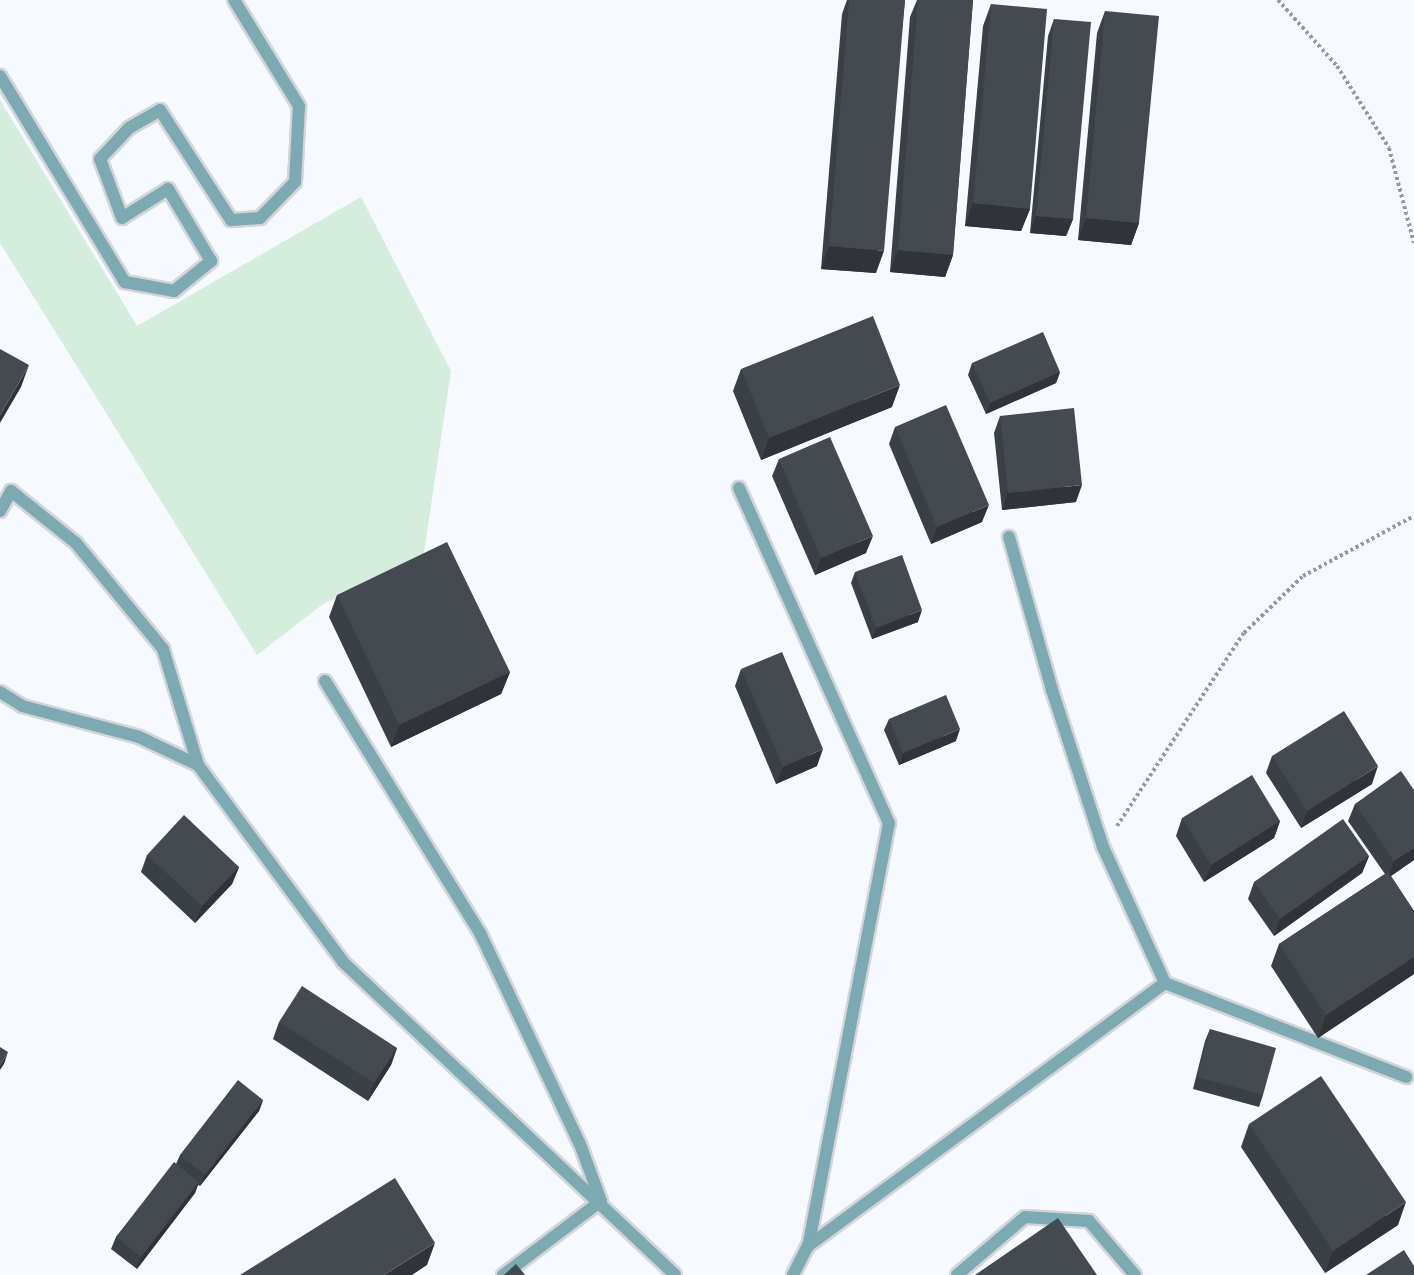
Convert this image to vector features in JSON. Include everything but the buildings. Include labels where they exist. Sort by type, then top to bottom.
[{"type":"lane","points":[[0,76],[125,282],[174,291],[211,261],[168,189],[122,218],[100,159],[129,128],[160,110],[231,219],[260,218],[295,182],[299,106],[234,0]]},
{"type":"lane","points":[[739,488],[889,822],[808,1246],[793,1275]]},
{"type":"lane","points":[[0,511],[11,491],[76,543],[163,649],[198,765],[343,962],[601,1201],[675,1275]]},
{"type":"lane","points":[[1009,537],[1052,690],[1103,847],[1165,983],[1406,1077]]},
{"type":"lane","points":[[326,681],[481,935],[580,1144],[601,1201]]},
{"type":"lane","points":[[0,692],[22,706],[139,736],[198,765]]},
{"type":"lane","points":[[808,1246],[1165,983]]},
{"type":"lane","points":[[503,1275],[601,1201]]},
{"type":"lane","points":[[957,1275],[1025,1216],[1089,1221],[1135,1275]]},
{"type":"path","points":[[1278,0],[1336,66],[1389,148],[1414,243]]},
{"type":"path","points":[[1103,847],[1244,633],[1303,576],[1414,516]]},
{"type":"green space","points":[[0,100],[137,326],[361,197],[451,371],[423,559],[323,604],[257,655],[0,243]]}]
